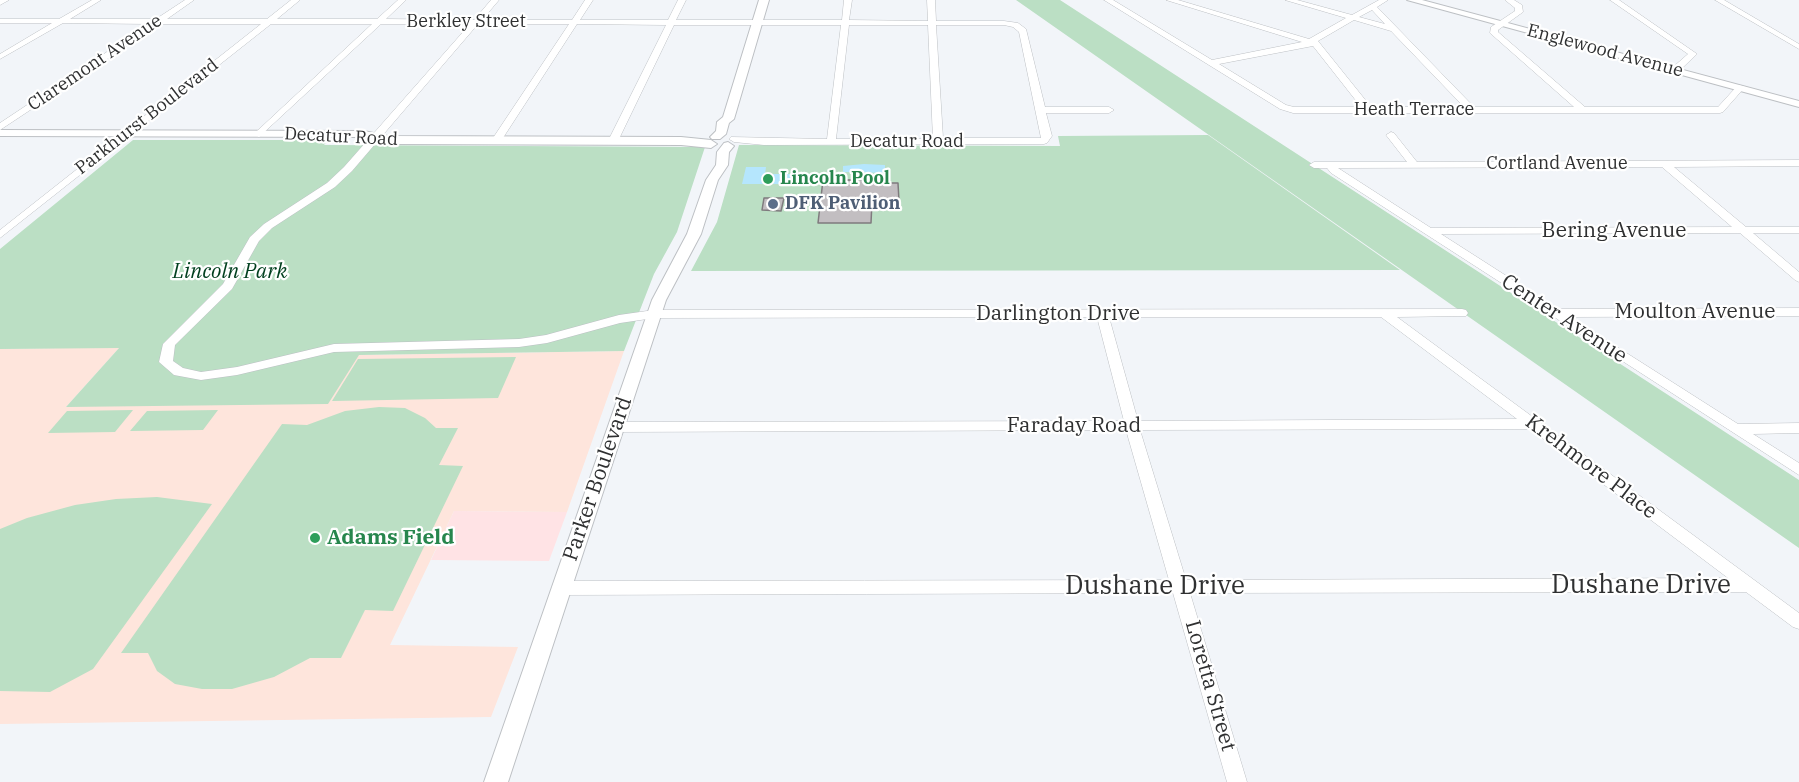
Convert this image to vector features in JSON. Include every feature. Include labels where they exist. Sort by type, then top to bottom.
[{"type":"street","points":[[0,3],[5,0]]},
{"type":"street","points":[[0,57],[97,0]]},
{"type":"street","name":"Claremont Avenue","points":[[0,126],[190,0]]},
{"type":"street","name":"Parkhurst Boulevard","points":[[0,235],[296,0]]},
{"type":"street","points":[[259,134],[402,0]]},
{"type":"street","points":[[377,137],[495,0]]},
{"type":"street","points":[[496,141],[589,0]]},
{"type":"street","points":[[613,141],[682,0]]},
{"type":"street","points":[[714,141],[722,132],[723,122],[728,119],[764,0]]},
{"type":"street","points":[[831,142],[848,0]]},
{"type":"street","points":[[931,0],[938,142]]},
{"type":"street","name":"Heath Terrace","points":[[1108,0],[1287,109],[1720,110],[1741,87]]},
{"type":"street","points":[[1170,0],[1314,43],[1368,110]]},
{"type":"street","points":[[1289,0],[1395,29]]},
{"type":"street","points":[[1314,43],[1313,40],[1384,0]]},
{"type":"street","name":"Englewood Avenue","points":[[1412,0],[1799,104]]},
{"type":"street","points":[[1509,0],[1519,8],[1519,12],[1494,29],[1494,33],[1583,110]]},
{"type":"street","points":[[1614,0],[1693,54],[1675,70]]},
{"type":"street","points":[[1719,0],[1799,47]]},
{"type":"street","points":[[1372,6],[1472,110]]},
{"type":"street","name":"Berkley Street","points":[[0,21],[1004,23],[1021,28],[1040,110]]},
{"type":"street","points":[[1211,63],[1314,43]]},
{"type":"street","points":[[1040,110],[1110,110]]},
{"type":"street","name":"Decatur Road","points":[[731,142],[1044,141],[1047,136],[1040,110]]},
{"type":"street","points":[[714,141],[731,142],[731,122],[728,119]]},
{"type":"street","name":"Decatur Road","points":[[0,133],[364,134],[387,140],[714,141]]},
{"type":"street","points":[[1391,135],[1414,164]]},
{"type":"street","name":"Darlington Drive","points":[[377,137],[331,185],[268,226],[254,238],[228,286],[169,344],[166,362],[179,372],[201,375],[237,371],[341,347],[519,344],[547,339],[619,319],[654,314],[1462,313]]},
{"type":"street","name":"Parker Boulevard","points":[[495,782],[654,314],[697,226],[712,180],[714,141]]},
{"type":"street","name":"Parker Boulevard","points":[[712,180],[719,172],[723,152],[731,142]]},
{"type":"street","points":[[1664,163],[1799,278]]},
{"type":"street","name":"Cortland Avenue","points":[[1314,165],[1799,163]]},
{"type":"street","name":"Center Avenue","points":[[1330,165],[1335,171],[1799,470]]},
{"type":"street","name":"Bering Avenue","points":[[1428,231],[1799,230]]},
{"type":"street","name":"Moulton Avenue","points":[[1555,313],[1799,312]]},
{"type":"street","name":"Krehmore Place","points":[[1384,313],[1799,622]]},
{"type":"street","name":"Loretta Street","points":[[1102,314],[1132,426],[1237,782]]},
{"type":"street","name":"Faraday Road","points":[[615,427],[1533,424]]},
{"type":"street","points":[[1735,429],[1799,428]]},
{"type":"street","name":"Dushane Drive","points":[[560,588],[1749,585]]},
{"type":"shaded area","name":"Adams Field","points":[[120,347],[66,407],[358,355],[624,351],[567,512],[454,511],[390,645],[518,647],[491,717],[0,724],[0,349]]},
{"type":"shaded area","points":[[454,511],[567,512],[549,561],[431,560]]},
{"type":"green space","points":[[1016,0],[1060,0],[1799,480],[1799,548]]},
{"type":"green space","points":[[1208,135],[1400,270],[691,271],[717,222],[739,145],[1060,146],[1058,136]]},
{"type":"green space","name":"Lincoln Park","points":[[133,140],[328,140],[324,145],[705,147],[677,232],[654,274],[624,351],[359,355],[328,404],[66,407],[119,348],[0,349],[0,249]]},
{"type":"green space","points":[[516,357],[498,398],[332,401],[358,359]]},
{"type":"green space","name":"Adams Field","points":[[379,407],[405,408],[425,418],[436,428],[458,428],[439,465],[463,466],[393,611],[365,610],[341,658],[310,658],[274,677],[232,689],[202,689],[175,684],[157,671],[148,653],[121,653],[282,424],[307,425],[345,411]]},
{"type":"green space","points":[[133,410],[115,432],[48,433],[67,411]]},
{"type":"green space","points":[[218,410],[203,430],[130,431],[147,411]]},
{"type":"green space","points":[[157,497],[212,504],[93,669],[50,692],[0,691],[0,529],[27,518],[75,505],[116,499]]},
{"type":"water","points":[[885,165],[885,173],[843,172],[843,166]]},
{"type":"water","name":"Lincoln Pool","points":[[746,167],[766,167],[765,174],[794,174],[792,184],[742,184]]},
{"type":"building","points":[[823,180],[873,180],[873,183],[898,183],[899,201],[872,201],[871,223],[818,223]]},
{"type":"building","name":"DFK Pavilion","points":[[764,198],[784,198],[781,211],[762,210]]},
{"type":"place","name":"Lincoln Pool","points":[[768,179]]},
{"type":"place","name":"DFK Pavilion","points":[[773,204]]},
{"type":"place","name":"Adams Field","points":[[315,538]]}]
